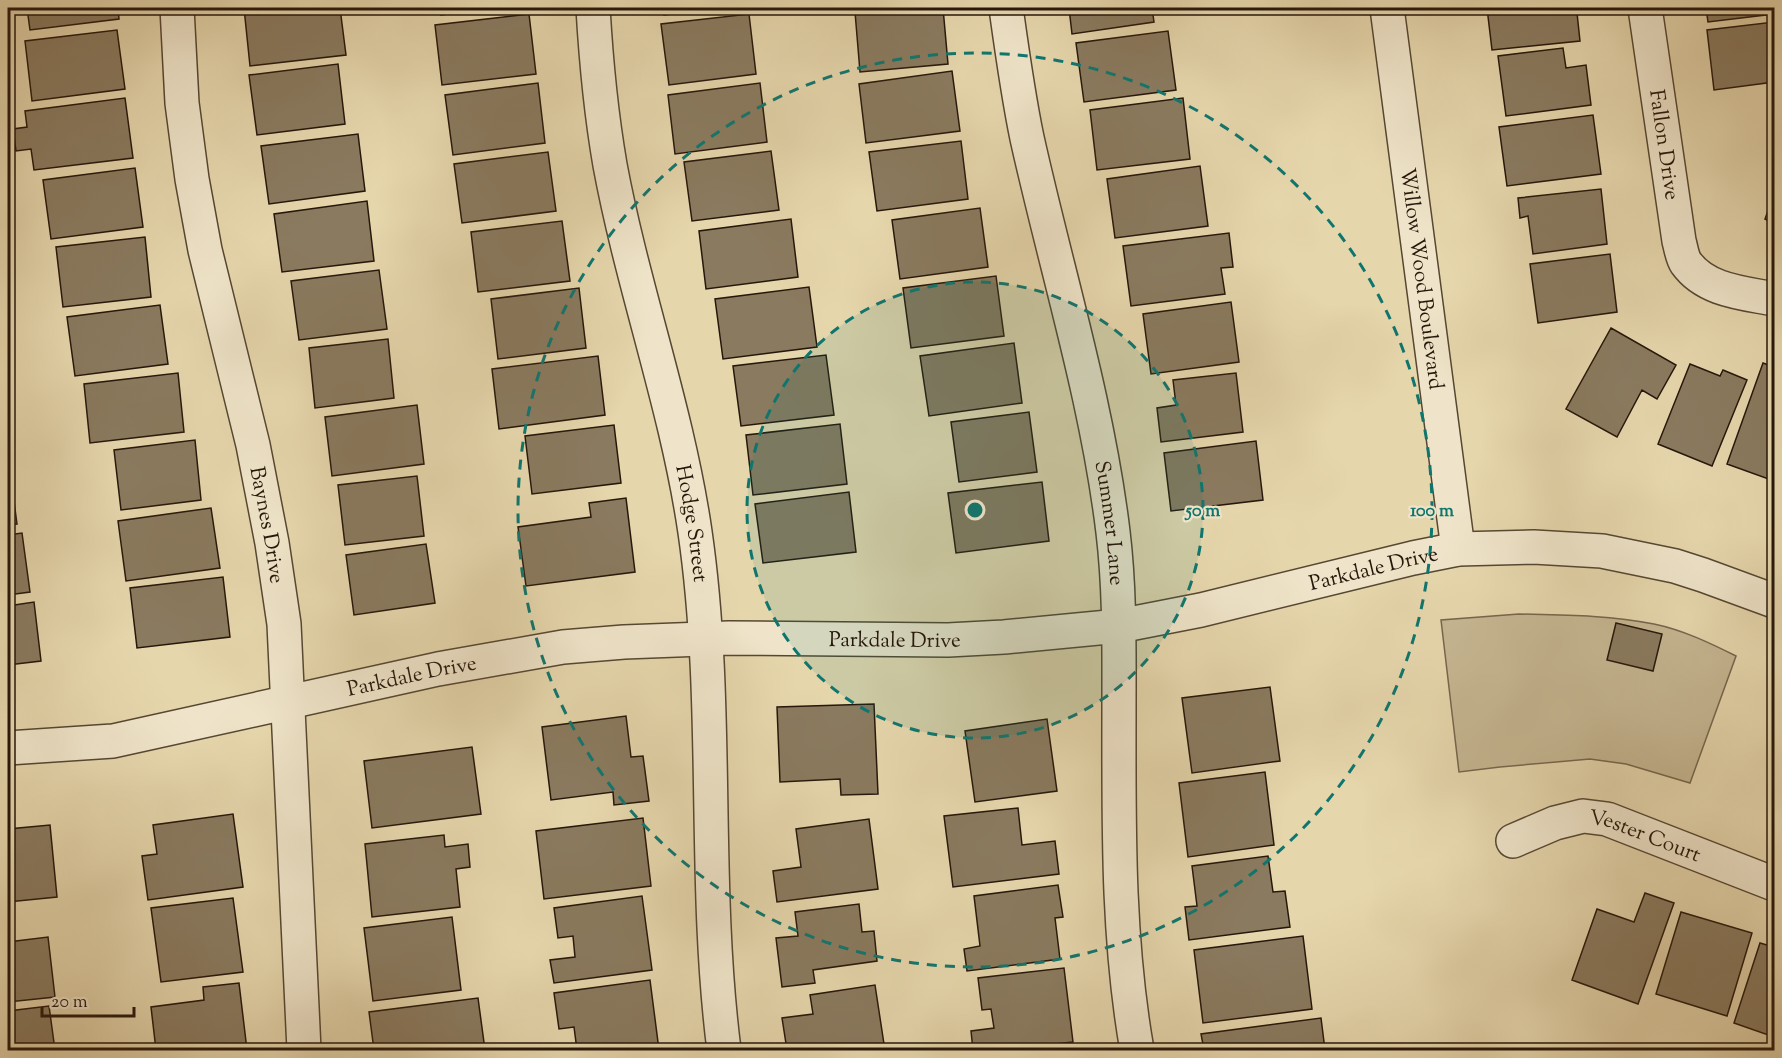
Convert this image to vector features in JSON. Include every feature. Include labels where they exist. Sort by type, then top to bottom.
[{"type":"street","name":"Baynes Drive","points":[[177,8],[182,103],[192,179],[205,250],[253,445],[272,543],[284,624],[304,1050]]},
{"type":"street","name":"Hodge Street","points":[[593,8],[596,54],[610,166],[674,425],[695,532],[707,639],[713,910],[716,975],[724,1050]]},
{"type":"street","name":"Summer Lane","points":[[1006,8],[1027,137],[1107,484],[1119,626],[1120,902],[1131,1014],[1137,1050]]},
{"type":"street","name":"Willow Wood Boulevard","points":[[1387,8],[1458,549]]},
{"type":"street","name":"Fallon Drive","points":[[1645,8],[1678,241],[1685,262],[1698,276],[1717,287],[1774,299]]},
{"type":"street","name":"Parkdale Drive","points":[[8,748],[113,741],[438,669],[563,647],[707,639],[1004,637],[1119,626],[1190,613],[1458,549],[1534,547],[1602,552],[1675,566],[1726,582],[1774,601]]},
{"type":"street","name":"Vester Court","points":[[1513,841],[1555,823],[1583,816],[1607,819],[1774,884]]},
{"type":"shaded area","points":[[1519,614],[1603,617],[1654,624],[1686,633],[1736,656],[1690,783],[1626,764],[1590,759],[1459,772],[1441,620]]},
{"type":"building","points":[[27,8],[118,8],[119,19],[30,30]]},
{"type":"building","points":[[244,8],[340,8],[346,55],[250,66]]},
{"type":"building","points":[[440,8],[500,8],[441,15]]},
{"type":"building","points":[[663,8],[725,8],[664,15]]},
{"type":"building","points":[[943,8],[948,64],[860,72],[855,12]]},
{"type":"building","points":[[1069,8],[1152,8],[1154,22],[1072,34]]},
{"type":"building","points":[[1487,8],[1571,8],[1572,14],[1577,13],[1580,41],[1492,50]]},
{"type":"building","points":[[1706,8],[1774,8],[1774,14],[1708,22]]},
{"type":"building","points":[[529,14],[536,74],[442,85],[435,25]]},
{"type":"building","points":[[749,14],[756,74],[669,85],[661,24]]},
{"type":"building","points":[[1774,22],[1774,82],[1714,90],[1707,30]]},
{"type":"building","points":[[117,30],[125,89],[32,101],[25,41]]},
{"type":"building","points":[[1168,31],[1176,90],[1084,102],[1076,43]]},
{"type":"building","points":[[1563,48],[1566,68],[1586,65],[1591,105],[1506,116],[1498,56]]},
{"type":"building","points":[[338,64],[345,124],[257,135],[249,75]]},
{"type":"building","points":[[952,71],[960,131],[866,143],[859,84]]},
{"type":"building","points":[[538,83],[545,143],[453,155],[445,95]]},
{"type":"building","points":[[760,83],[767,142],[675,154],[668,95]]},
{"type":"building","points":[[125,98],[133,158],[34,170],[31,149],[16,151],[13,129],[27,127],[25,111]]},
{"type":"building","points":[[1183,98],[1190,159],[1097,170],[1090,110]]},
{"type":"building","points":[[1593,115],[1601,174],[1507,186],[1499,127]]},
{"type":"building","points":[[358,134],[365,191],[269,204],[261,146]]},
{"type":"building","points":[[961,141],[968,199],[877,211],[869,152]]},
{"type":"building","points":[[771,151],[779,210],[692,221],[684,162]]},
{"type":"building","points":[[548,152],[556,211],[462,223],[454,164]]},
{"type":"building","points":[[1200,166],[1208,226],[1115,238],[1107,179]]},
{"type":"building","points":[[135,168],[143,227],[51,239],[43,180]]},
{"type":"building","points":[[1601,189],[1607,244],[1533,254],[1528,216],[1520,218],[1518,198]]},
{"type":"building","points":[[1774,194],[1774,223],[1765,219]]},
{"type":"building","points":[[367,201],[374,261],[282,272],[274,214]]},
{"type":"building","points":[[980,208],[988,267],[900,279],[892,220]]},
{"type":"building","points":[[791,219],[798,277],[706,289],[699,231]]},
{"type":"building","points":[[562,221],[570,281],[478,292],[471,232]]},
{"type":"building","points":[[1229,233],[1233,267],[1221,268],[1225,294],[1131,306],[1123,246]]},
{"type":"building","points":[[145,237],[151,297],[63,307],[56,247]]},
{"type":"building","points":[[1610,254],[1617,312],[1538,323],[1530,264]]},
{"type":"building","points":[[379,270],[387,329],[299,340],[291,281]]},
{"type":"building","points":[[996,276],[1004,336],[911,348],[903,288]]},
{"type":"building","points":[[809,287],[817,347],[723,359],[715,299]]},
{"type":"building","points":[[579,288],[586,348],[498,359],[491,299]]},
{"type":"building","points":[[1231,302],[1239,362],[1151,374],[1143,314]]},
{"type":"building","points":[[160,305],[168,364],[75,376],[67,317]]},
{"type":"building","points":[[1611,328],[1676,365],[1657,399],[1642,390],[1617,437],[1566,409]]},
{"type":"building","points":[[388,339],[394,398],[315,408],[309,348]]},
{"type":"building","points":[[1014,343],[1022,403],[929,416],[920,356]]},
{"type":"building","points":[[826,355],[834,415],[741,426],[733,366]]},
{"type":"building","points":[[598,356],[605,415],[499,429],[492,369]]},
{"type":"building","points":[[1763,363],[1774,367],[1774,481],[1727,464]]},
{"type":"building","points":[[1690,364],[1720,376],[1723,370],[1747,380],[1712,466],[1658,444]]},
{"type":"building","points":[[178,373],[184,432],[90,443],[84,384]]},
{"type":"building","points":[[1236,373],[1243,432],[1161,442],[1157,408],[1176,405],[1173,380]]},
{"type":"building","points":[[417,405],[424,464],[332,476],[325,417]]},
{"type":"building","points":[[1029,412],[1037,472],[959,482],[951,422]]},
{"type":"building","points":[[840,424],[847,484],[753,495],[746,435]]},
{"type":"building","points":[[614,425],[621,483],[532,494],[525,436]]},
{"type":"building","points":[[195,440],[201,500],[121,510],[114,450]]},
{"type":"building","points":[[1256,441],[1263,500],[1171,511],[1164,453]]},
{"type":"building","points":[[8,464],[17,524],[8,525]]},
{"type":"building","points":[[417,476],[424,536],[345,545],[338,485]]},
{"type":"building","points":[[1042,482],[1049,541],[956,553],[948,493]]},
{"type":"building","points":[[849,492],[856,552],[763,563],[755,504]]},
{"type":"building","points":[[626,498],[635,572],[526,586],[518,527],[591,517],[589,503]]},
{"type":"building","points":[[211,508],[220,568],[126,581],[118,521]]},
{"type":"building","points":[[22,533],[30,592],[8,595],[8,535]]},
{"type":"building","points":[[426,544],[435,603],[354,615],[346,555]]},
{"type":"building","points":[[223,577],[230,637],[137,648],[130,588]]},
{"type":"building","points":[[34,602],[41,661],[8,665],[8,606]]},
{"type":"building","points":[[1616,623],[1662,634],[1653,671],[1607,660]]},
{"type":"building","points":[[1270,687],[1280,761],[1192,773],[1182,698]]},
{"type":"building","points":[[874,704],[878,794],[841,795],[840,779],[780,782],[777,707]]},
{"type":"building","points":[[626,716],[631,757],[643,756],[649,801],[614,805],[613,792],[551,800],[542,727]]},
{"type":"building","points":[[1047,719],[1057,791],[975,802],[965,731]]},
{"type":"building","points":[[472,747],[481,814],[372,828],[364,761]]},
{"type":"building","points":[[1265,772],[1274,845],[1188,857],[1179,783]]},
{"type":"building","points":[[1018,808],[1022,845],[1055,841],[1059,874],[953,887],[944,816]]},
{"type":"building","points":[[233,814],[243,887],[148,900],[142,856],[157,854],[153,825]]},
{"type":"building","points":[[643,818],[651,886],[544,899],[536,831]]},
{"type":"building","points":[[869,819],[878,889],[777,902],[773,871],[801,867],[796,829]]},
{"type":"building","points":[[50,825],[57,897],[8,902],[8,829]]},
{"type":"building","points":[[444,835],[445,847],[468,844],[470,867],[456,869],[460,907],[372,917],[365,844]]},
{"type":"building","points":[[1268,856],[1273,892],[1285,891],[1290,927],[1189,940],[1185,907],[1197,906],[1192,866]]},
{"type":"building","points":[[1058,885],[1063,917],[1055,918],[1060,959],[967,971],[964,949],[980,946],[974,896]]},
{"type":"building","points":[[1645,893],[1674,903],[1638,1004],[1572,980],[1597,909],[1634,922]]},
{"type":"building","points":[[642,896],[652,970],[554,983],[550,960],[575,957],[573,936],[558,938],[554,908]]},
{"type":"building","points":[[233,898],[243,972],[161,982],[151,908]]},
{"type":"building","points":[[859,904],[862,932],[874,931],[877,961],[813,970],[815,983],[782,987],[776,938],[798,936],[795,912]]},
{"type":"building","points":[[1681,912],[1752,933],[1727,1016],[1656,994]]},
{"type":"building","points":[[452,917],[461,990],[373,1001],[364,928]]},
{"type":"building","points":[[1303,936],[1312,1009],[1203,1023],[1194,950]]},
{"type":"building","points":[[48,937],[55,997],[8,1002],[8,942]]},
{"type":"building","points":[[1760,943],[1774,947],[1774,1037],[1734,1023]]},
{"type":"building","points":[[1064,968],[1073,1042],[1001,1050],[973,1050],[971,1031],[994,1028],[991,1009],[982,1010],[978,978]]},
{"type":"building","points":[[650,980],[659,1050],[577,1050],[574,1027],[559,1029],[554,993]]},
{"type":"building","points":[[239,983],[247,1050],[156,1050],[151,1007],[204,1000],[203,987]]},
{"type":"building","points":[[875,985],[884,1044],[841,1050],[787,1050],[782,1018],[813,1014],[810,995]]},
{"type":"building","points":[[478,998],[485,1050],[374,1050],[369,1012]]},
{"type":"building","points":[[49,1006],[55,1050],[8,1050],[8,1011]]},
{"type":"building","points":[[1321,1018],[1325,1050],[1204,1050],[1201,1034]]}]
